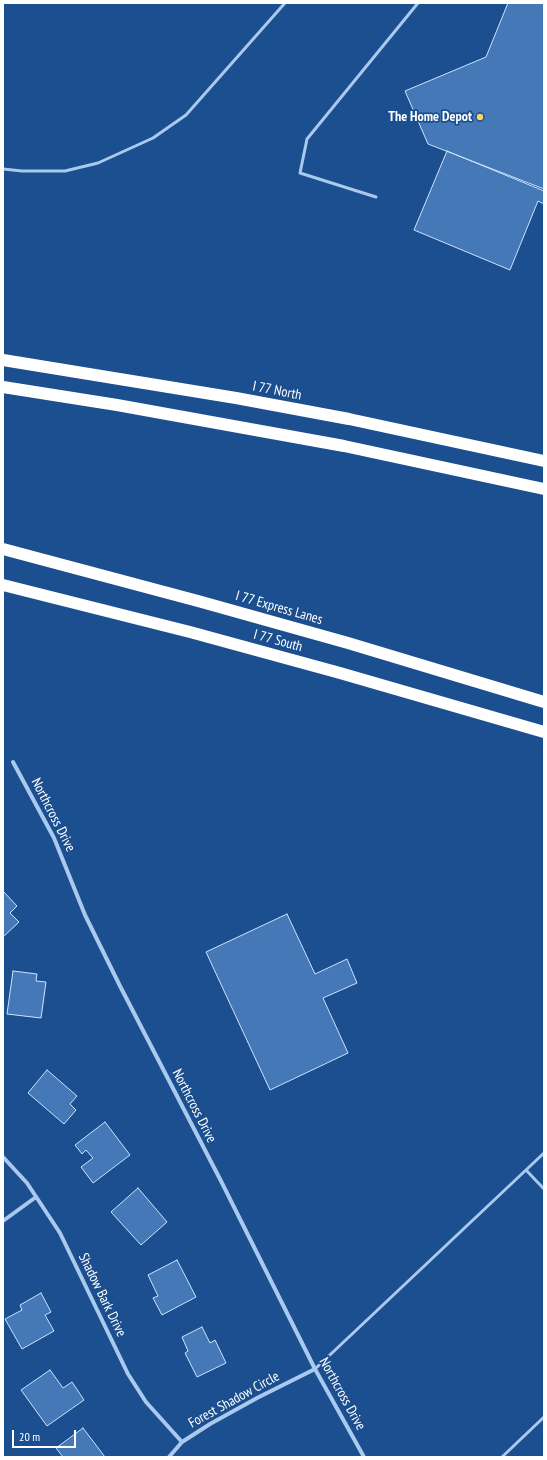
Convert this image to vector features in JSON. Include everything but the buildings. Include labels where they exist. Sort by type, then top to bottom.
[{"type":"highway","name":"I 77 North","points":[[3,360],[244,400],[402,430],[544,461]]},
{"type":"highway","points":[[3,387],[132,408],[344,446],[544,489]]},
{"type":"highway","name":"I 77 Express Lanes","points":[[3,549],[221,607],[356,645],[544,702]]},
{"type":"highway","name":"I 77 South","points":[[3,585],[182,630],[325,669],[544,732]]},
{"type":"street","name":"Northcross Drive","points":[[13,762],[54,838],[85,915],[120,986],[315,1369],[364,1457]]},
{"type":"street","name":"Shadow Bark Drive","points":[[3,1157],[27,1183],[60,1233],[128,1374],[146,1402],[182,1442]]},
{"type":"street","points":[[3,1222],[36,1197]]},
{"type":"street","name":"Forest Shadow Circle","points":[[169,1457],[182,1442],[216,1420],[315,1369]]},
{"type":"lane","points":[[3,169],[22,171],[65,171],[98,163],[153,138],[186,115],[285,3]]},
{"type":"lane","points":[[376,197],[300,173],[307,139],[418,3]]},
{"type":"lane","points":[[315,1369],[544,1153]]},
{"type":"lane","points":[[526,1170],[544,1189]]},
{"type":"lane","points":[[502,1457],[544,1417]]},
{"type":"place","name":"The Home Depot","points":[[480,117]]}]
